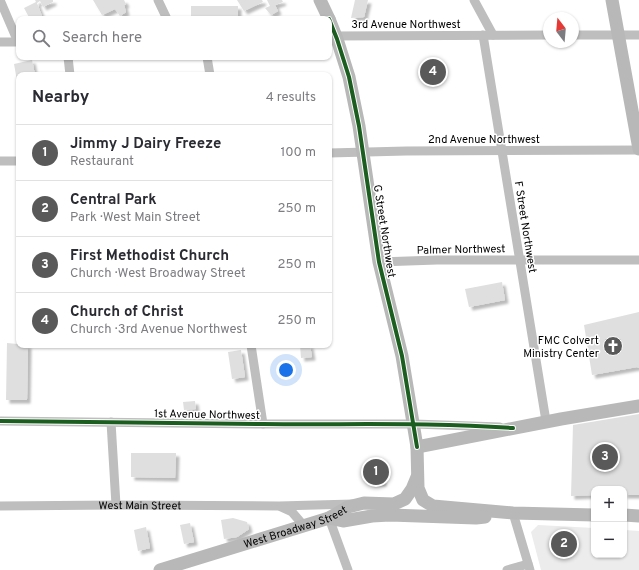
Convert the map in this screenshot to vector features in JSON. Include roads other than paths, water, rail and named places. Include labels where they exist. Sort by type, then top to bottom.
[{"type":"main road","name":"G Street Northwest","points":[[320,0],[328,16]]},
{"type":"main road","points":[[612,0],[639,150]]},
{"type":"main road","name":"G Street Northwest","points":[[332,36],[349,77],[360,126],[380,262],[402,356],[418,447],[417,477]]},
{"type":"main road","points":[[418,447],[513,428],[639,406]]},
{"type":"main road","points":[[417,477],[418,488],[422,500],[433,506],[513,513],[591,515]]},
{"type":"main road","name":"West Broadway Street","points":[[160,570],[329,518],[348,507],[364,503],[394,504],[405,499],[412,489],[417,477]]},
{"type":"main road","points":[[329,518],[343,521],[372,516],[476,518],[513,513]]},
{"type":"main road","points":[[627,515],[639,516]]},
{"type":"street","points":[[0,0],[16,37]]},
{"type":"street","points":[[158,0],[166,16]]},
{"type":"street","points":[[474,0],[493,35],[543,35]]},
{"type":"street","name":"F Street Northwest","points":[[483,35],[546,422]]},
{"type":"street","name":"3rd Avenue Northwest","points":[[332,36],[493,35]]},
{"type":"street","points":[[579,35],[639,35]]},
{"type":"street","points":[[0,42],[16,42]]},
{"type":"street","points":[[68,60],[70,72]]},
{"type":"street","points":[[208,60],[210,72]]},
{"type":"street","name":"2nd Avenue Northwest","points":[[332,153],[501,150],[639,150]]},
{"type":"street","points":[[0,161],[16,161]]},
{"type":"street","name":"Palmer Northwest","points":[[380,262],[437,260],[639,260]]},
{"type":"street","points":[[251,348],[263,424]]},
{"type":"street","name":"1st Avenue Northwest","points":[[0,421],[414,424]]},
{"type":"street","points":[[111,422],[116,505]]},
{"type":"street","points":[[414,424],[513,428]]},
{"type":"street","name":"West Main Street","points":[[0,506],[279,506],[364,503]]},
{"type":"street","points":[[279,506],[292,512],[304,526]]},
{"type":"street","points":[[507,570],[529,567],[513,513]]},
{"type":"street","points":[[329,518],[348,570]]},
{"type":"place","name":"Church of Christ","points":[[433,72]]},
{"type":"place","name":"FMC Colvert Ministry Center","points":[[613,346]]},
{"type":"place","name":"First Methodist Church","points":[[605,457]]},
{"type":"place","name":"Jimmy J Dairy Freeze","points":[[376,472]]},
{"type":"place","name":"Central Park","points":[[564,544]]}]
